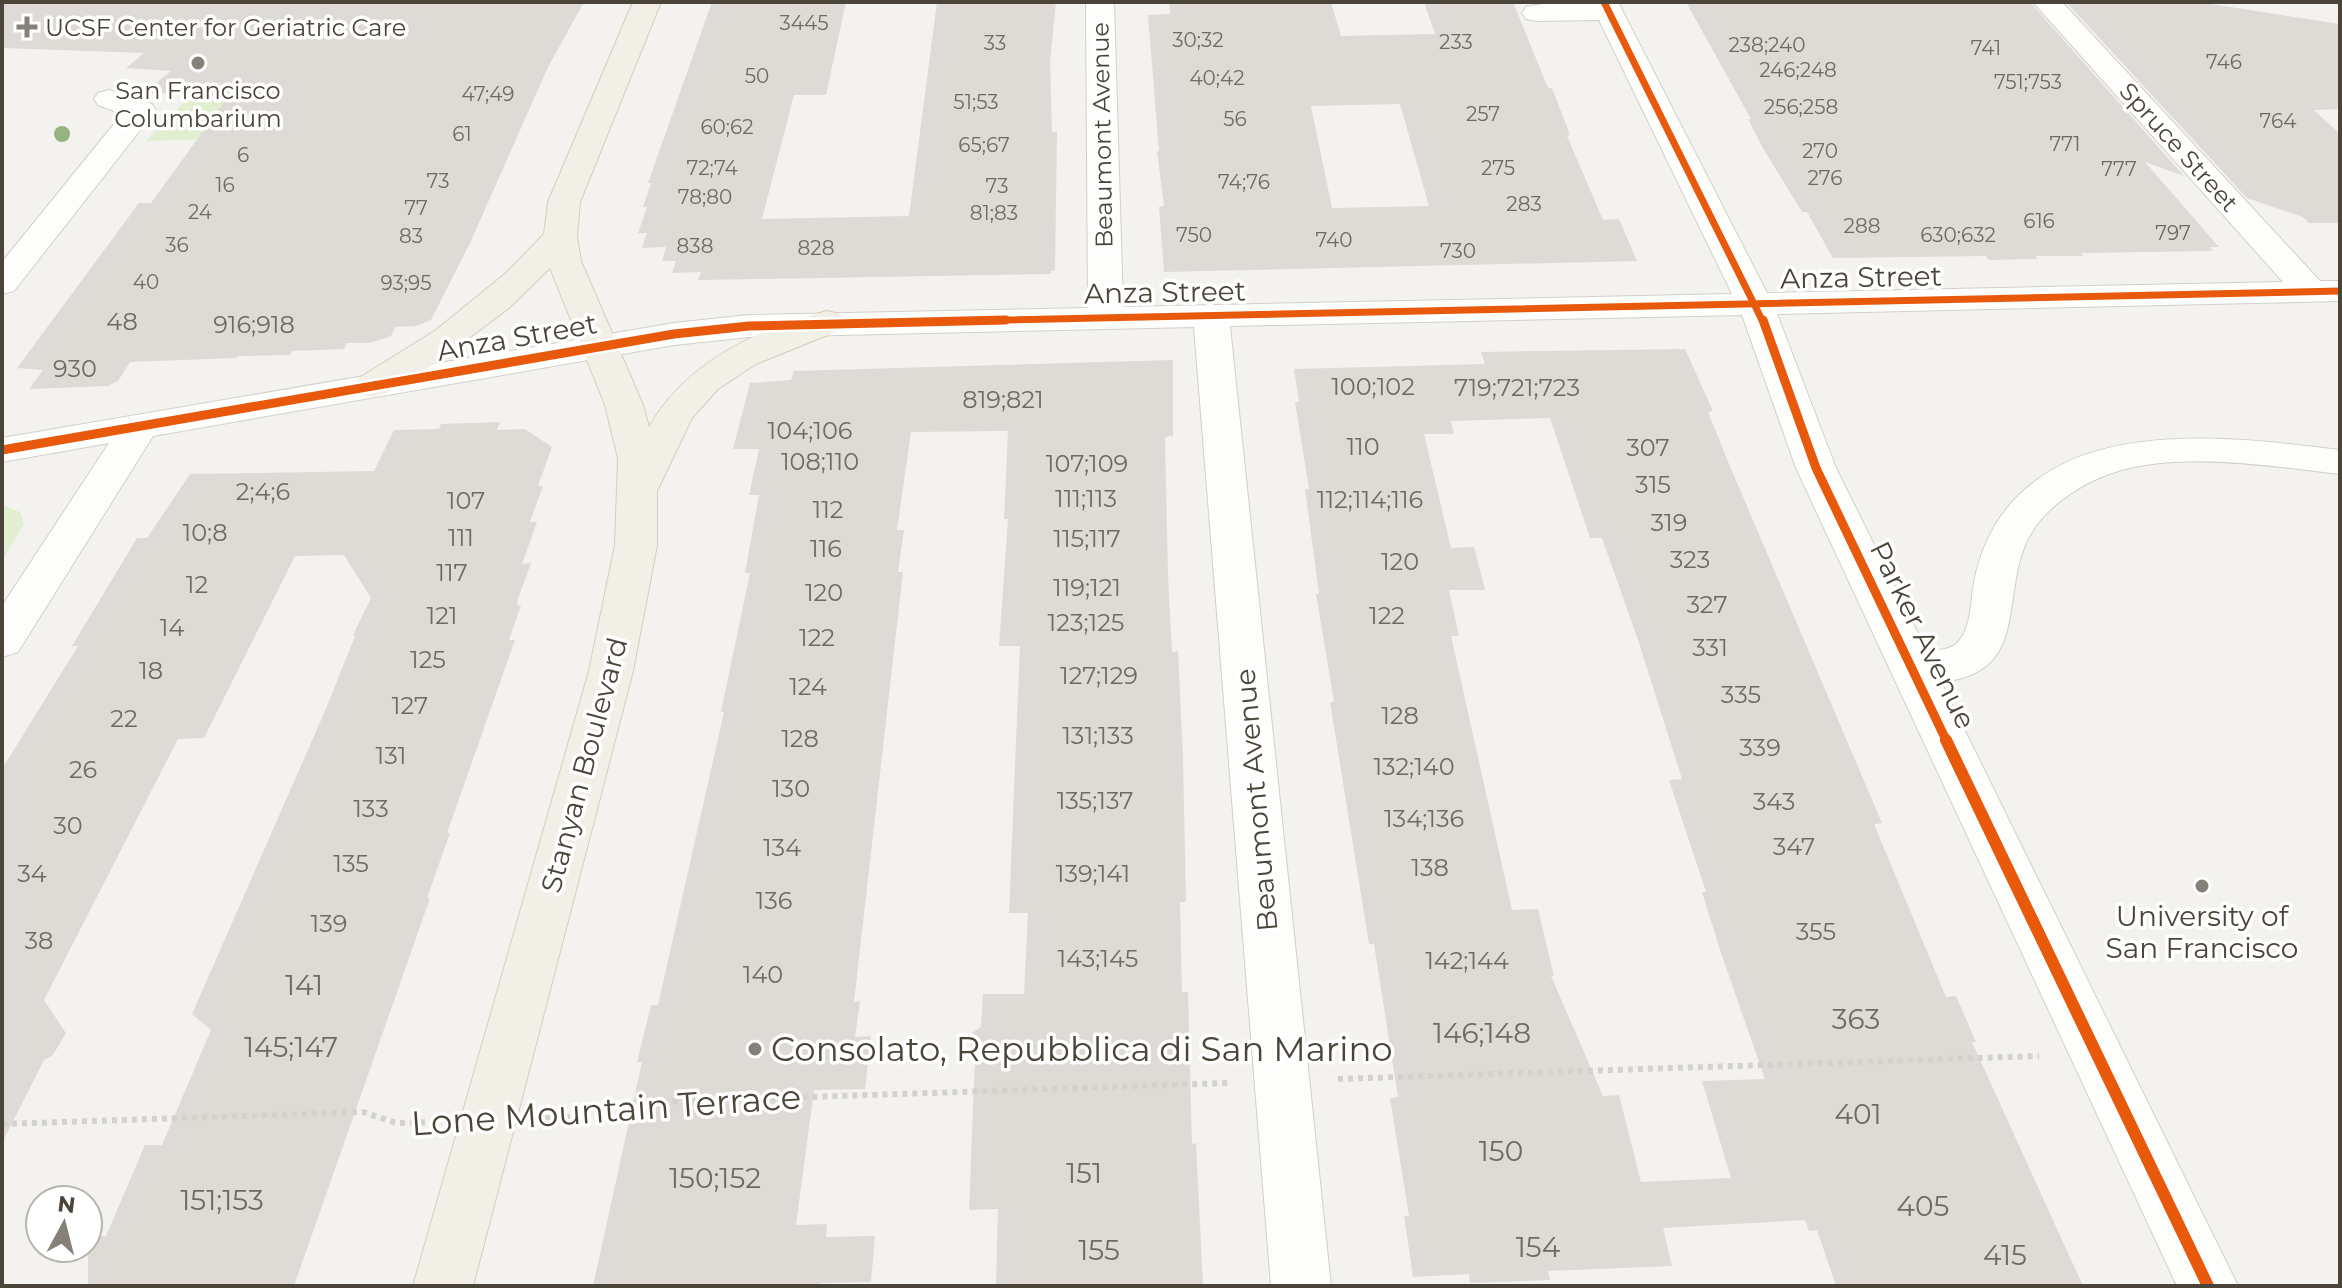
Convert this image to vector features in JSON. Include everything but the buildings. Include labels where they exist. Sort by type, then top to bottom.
[{"type":"main road","name":"Stanyan Boulevard","points":[[443,1286],[611,671],[633,569],[639,488],[632,429],[572,283],[560,242],[564,202],[647,2]]},
{"type":"main road","points":[[372,386],[440,346],[496,303],[560,242]]},
{"type":"main road","points":[[639,488],[676,414],[708,379],[757,349],[827,322]]},
{"type":"street","name":"Beaumont Avenue","points":[[1100,2],[1106,317]]},
{"type":"street","name":"Spruce Street","points":[[2047,2],[2325,292]]},
{"type":"street","points":[[1536,13],[1607,7]]},
{"type":"street","name":"Parker Avenue","points":[[1607,7],[1755,304],[1772,341],[1816,468],[2208,1286]]},
{"type":"street","points":[[2,284],[141,110],[109,99]]},
{"type":"street","name":"Anza Street","points":[[2,450],[715,329],[827,322],[2325,292]]},
{"type":"street","name":"Beaumont Avenue","points":[[1211,315],[1301,1286]]},
{"type":"street","points":[[2,641],[140,426]]},
{"type":"street","points":[[1911,666],[1950,665],[1968,659],[1980,648],[1986,634],[2002,552],[2012,530],[2027,510],[2046,493],[2084,472],[2124,458],[2191,450],[2340,462]]},
{"type":"path","points":[[1656,1069],[2097,1054]]},
{"type":"green space","points":[[243,90],[285,137],[146,141],[185,101]]},
{"type":"green space","points":[[2,505],[20,512],[24,524],[2,560]]},
{"type":"cycle path","points":[[1604,2],[1755,304],[1772,341],[1816,468],[2208,1286]]},
{"type":"cycle path","points":[[2,450],[674,334],[749,326],[2340,291]]},
{"type":"place","name":"UCSF Center for Geriatric Care","points":[[27,27]]},
{"type":"place","name":"San Francisco Columbarium","points":[[198,63]]},
{"type":"place","name":"University of San Francisco","points":[[2202,886]]},
{"type":"place","name":"Consolato, Repubblica di San Marino","points":[[755,1049]]}]
